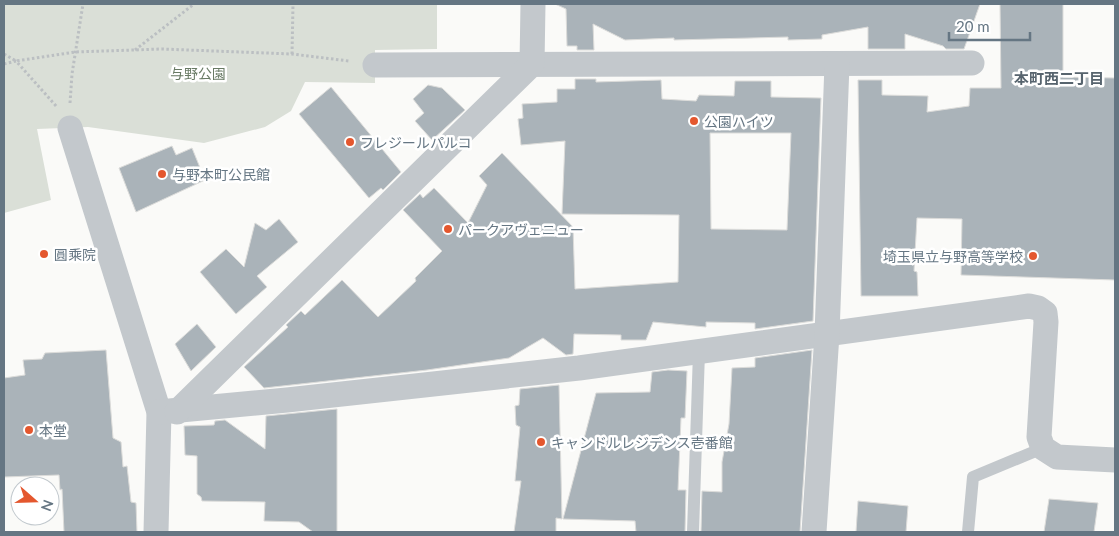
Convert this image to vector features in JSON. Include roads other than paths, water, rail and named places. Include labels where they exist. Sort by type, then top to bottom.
[{"type":"street","points":[[168,412],[532,64],[533,4]]},
{"type":"street","points":[[375,64],[972,63]]},
{"type":"street","points":[[814,532],[827,334],[837,64]]},
{"type":"street","points":[[70,124],[168,412],[156,532]]},
{"type":"street","points":[[168,412],[560,370],[1030,306],[1038,308],[1045,313],[1046,322],[1038,437],[1043,448],[1057,456],[1115,460]]},
{"type":"lane","points":[[693,532],[699,352]]},
{"type":"lane","points":[[968,532],[973,476],[1043,448]]},
{"type":"place","name":"公園ハイツ","points":[[694,121]]},
{"type":"place","name":"フレジールパルコ","points":[[350,142]]},
{"type":"place","name":"与野本町公民館","points":[[162,174]]},
{"type":"place","name":"パークアヴェニュー","points":[[448,229]]},
{"type":"place","name":"圓乘院","points":[[44,254]]},
{"type":"place","name":"埼玉県立与野高等学校","points":[[1033,256]]},
{"type":"place","name":"本堂","points":[[29,430]]},
{"type":"place","name":"キャンドルレジデンス壱番館","points":[[541,442]]},
{"type":"district","name":"本町西二丁目","points":[[1059,78]]},
{"type":"park label","name":"与野公園","points":[[198,73]]}]
